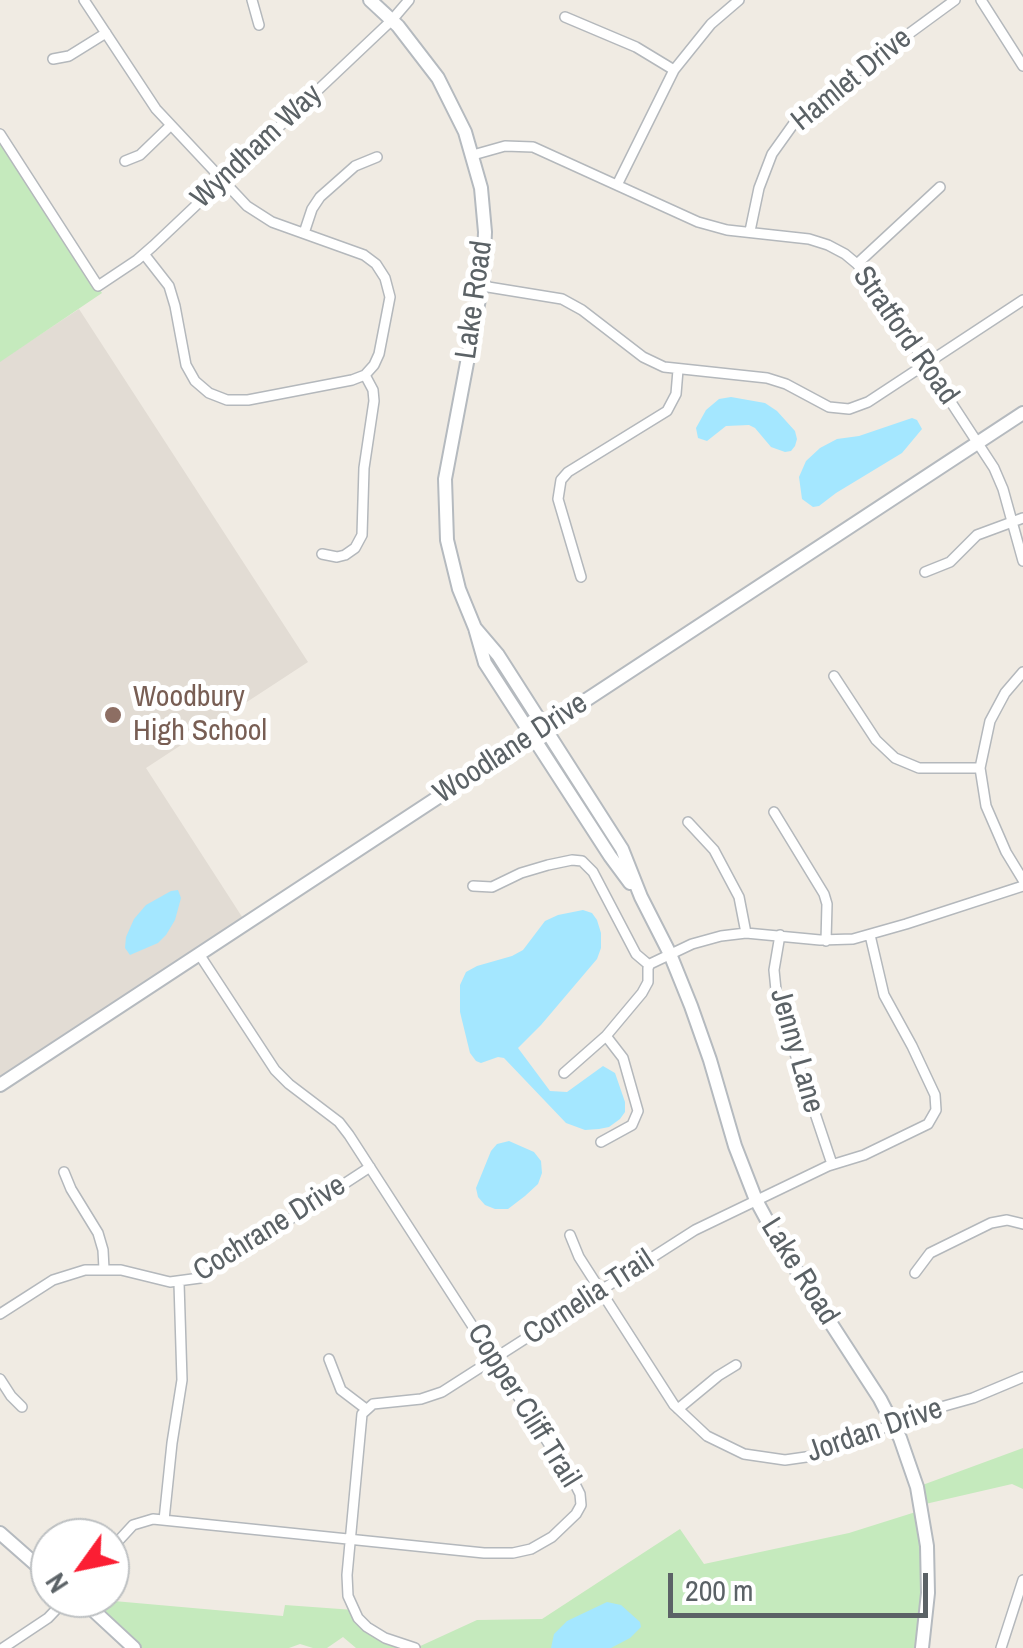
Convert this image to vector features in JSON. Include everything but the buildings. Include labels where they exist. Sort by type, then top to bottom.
[{"type":"street","points":[[84,0],[156,109],[256,214],[366,256],[378,266],[386,278],[390,297],[379,354],[365,375],[352,380],[248,400],[227,400],[208,393],[195,382],[186,365],[170,286],[144,254]]},
{"type":"street","points":[[252,0],[259,25]]},
{"type":"street","name":"Lake Road","points":[[370,0],[416,46],[438,78],[473,155],[484,209],[482,286],[447,462],[444,500],[456,582],[475,628],[498,655],[538,731],[622,849],[702,1034],[735,1146],[756,1200],[772,1232],[893,1423],[913,1474],[924,1519],[928,1593],[922,1648]]},
{"type":"street","name":"Wyndham Way","points":[[0,134],[98,286],[144,254],[409,0]]},
{"type":"street","points":[[618,185],[674,70],[711,24],[739,0]]},
{"type":"street","name":"Hamlet Drive","points":[[750,232],[759,188],[772,154],[798,120],[955,0]]},
{"type":"street","points":[[980,0],[1021,59]]},
{"type":"street","points":[[565,17],[636,47],[674,70]]},
{"type":"street","points":[[53,59],[69,56],[106,33]]},
{"type":"street","points":[[125,161],[140,155],[170,126]]},
{"type":"street","name":"Stratford Road","points":[[473,155],[505,146],[533,148],[714,228],[819,242],[858,264],[994,468],[1018,519],[1023,560]]},
{"type":"street","points":[[304,233],[322,195],[355,166],[376,157]]},
{"type":"street","points":[[858,264],[940,187]]},
{"type":"street","points":[[482,286],[562,299],[654,364],[678,370],[767,378],[829,407],[849,409],[868,402],[1023,300]]},
{"type":"street","points":[[580,577],[558,499],[561,480],[667,411],[676,394],[678,370]]},
{"type":"street","points":[[322,554],[346,555],[362,535],[364,462],[374,401],[365,375]]},
{"type":"street","name":"Woodlane Drive","points":[[0,1085],[1023,413]]},
{"type":"street","points":[[925,572],[950,562],[977,535],[1018,519]]},
{"type":"street","points":[[649,965],[715,937],[746,933],[826,941],[870,935],[1023,883],[986,806],[980,768],[990,721],[1005,692],[1023,672]]},
{"type":"street","points":[[834,676],[876,740],[894,758],[919,768],[980,768]]},
{"type":"street","points":[[774,812],[824,894],[826,941]]},
{"type":"street","points":[[688,822],[716,853],[738,894],[746,933]]},
{"type":"street","points":[[472,886],[487,888],[544,866],[582,861],[598,880],[638,956],[649,965]]},
{"type":"street","name":"Jenny Lane","points":[[780,935],[774,970],[776,1000],[832,1164]]},
{"type":"street","name":"Cornelia Trail","points":[[366,1409],[436,1395],[696,1230],[832,1164],[862,1156],[931,1120],[936,1107],[934,1092],[884,995],[870,935]]},
{"type":"street","name":"Copper Cliff Trail","points":[[130,1528],[146,1519],[164,1520],[513,1553],[548,1540],[576,1514],[581,1500],[579,1491],[339,1122],[272,1066],[199,954]]},
{"type":"street","points":[[564,1073],[606,1036],[646,988],[649,965]]},
{"type":"street","points":[[602,1142],[630,1126],[638,1112],[623,1058],[606,1036]]},
{"type":"street","name":"Cochrane Drive","points":[[0,1314],[58,1278],[80,1271],[104,1268],[162,1282],[206,1275],[370,1167]]},
{"type":"street","points":[[64,1172],[98,1232],[104,1268]]},
{"type":"street","points":[[915,1273],[931,1252],[990,1224],[1007,1220],[1023,1224]]},
{"type":"street","name":"Jordan Drive","points":[[570,1235],[578,1255],[678,1409],[697,1428],[744,1454],[776,1460],[827,1454],[920,1412],[973,1398],[1023,1376]]},
{"type":"street","points":[[164,1520],[182,1380],[178,1282]]},
{"type":"street","points":[[330,1358],[340,1390],[366,1409],[360,1420],[346,1589],[367,1628],[415,1648]]},
{"type":"street","points":[[678,1409],[736,1365]]},
{"type":"street","points":[[0,1379],[22,1407]]},
{"type":"street","points":[[0,1534],[30,1560]]},
{"type":"street","points":[[1000,1648],[1023,1580]]},
{"type":"street","points":[[3,1648],[48,1618]]},
{"type":"street","points":[[102,1618],[134,1648]]},
{"type":"shaded area","name":"Woodbury High School","points":[[79,309],[308,662],[146,768],[246,923],[0,1085],[0,361]]},
{"type":"green space","points":[[0,134],[102,293],[0,362]]},
{"type":"green space","points":[[1023,1448],[1023,1489],[1012,1484],[921,1505],[917,1487]]},
{"type":"green space","points":[[922,1510],[922,1648],[416,1648],[477,1620],[542,1619],[680,1529],[704,1564],[849,1533]]},
{"type":"green space","points":[[130,1602],[283,1616],[285,1605],[354,1610],[367,1627],[415,1648],[356,1648],[343,1637],[327,1648],[300,1644],[289,1648],[134,1648],[102,1618],[130,1618]]},
{"type":"water","points":[[731,397],[765,403],[777,411],[795,431],[797,439],[791,451],[771,447],[749,425],[726,426],[707,441],[698,438],[696,428],[706,410],[719,399]]},
{"type":"water","points":[[912,418],[922,429],[902,453],[819,506],[813,507],[802,499],[799,477],[806,461],[820,448],[837,439],[859,436]]},
{"type":"water","points":[[178,890],[181,898],[166,935],[158,943],[130,955],[125,948],[126,937],[134,919],[146,905]]},
{"type":"water","points":[[583,910],[592,913],[601,933],[597,959],[518,1048],[550,1091],[567,1092],[603,1066],[615,1073],[625,1112],[609,1127],[585,1130],[566,1123],[504,1058],[476,1061],[470,1053],[460,1012],[460,985],[466,972],[523,950],[545,921]]},
{"type":"water","points":[[509,1141],[534,1152],[541,1161],[542,1173],[538,1184],[525,1196],[508,1209],[495,1209],[485,1205],[476,1188],[491,1151],[497,1144]]},
{"type":"water","points":[[607,1602],[621,1605],[640,1622],[641,1627],[630,1638],[611,1648],[551,1648],[554,1634],[567,1621]]},
{"type":"place","name":"Woodbury High School","points":[[113,715]]}]
